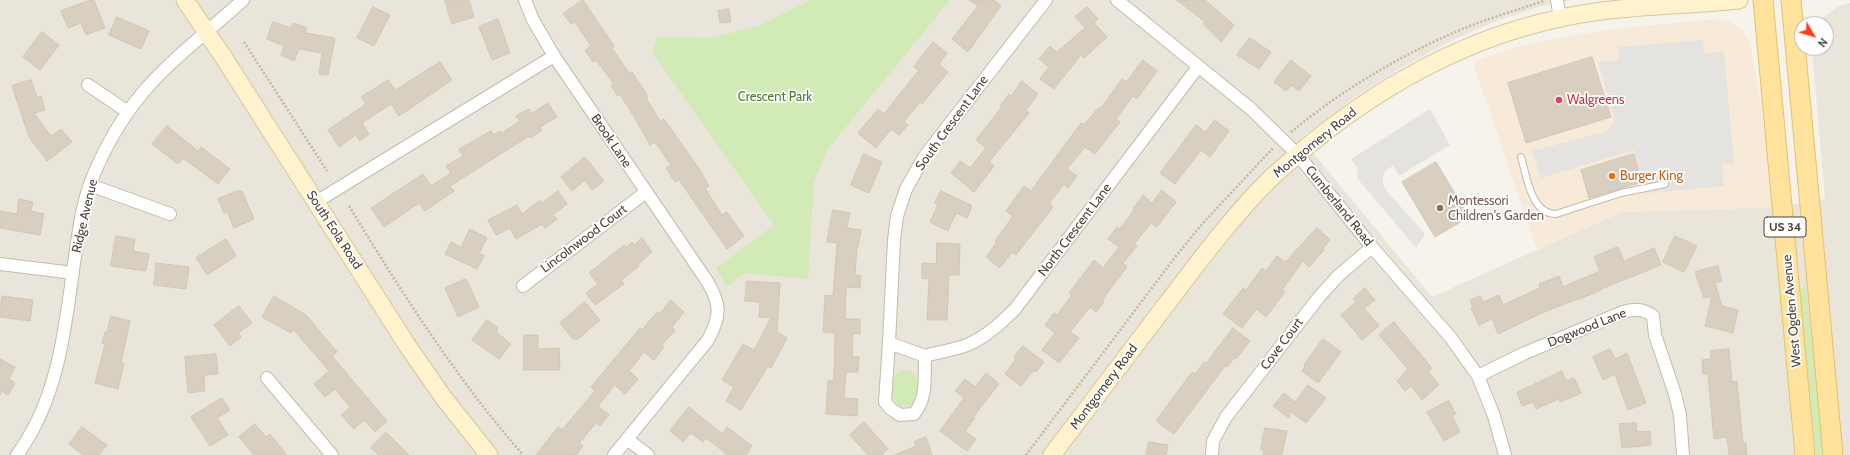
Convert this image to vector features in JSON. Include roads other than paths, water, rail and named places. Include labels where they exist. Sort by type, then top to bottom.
[{"type":"main road","name":"West Ogden Avenue","points":[[1764,0],[1806,455]]},
{"type":"main road","name":"West Ogden Avenue","points":[[1791,0],[1832,455]]},
{"type":"street","name":"South Eola Road","points":[[185,0],[407,345],[443,397],[489,455]]},
{"type":"street","name":"Ridge Avenue","points":[[19,454],[45,404],[64,343],[82,216],[90,185],[101,157],[128,112],[145,90],[172,62],[243,0]]},
{"type":"street","name":"Brook Lane","points":[[525,0],[533,20],[554,56],[715,295],[718,307],[718,317],[708,340],[614,455]]},
{"type":"street","name":"South Crescent Lane","points":[[925,356],[924,393],[921,405],[914,414],[900,415],[891,410],[885,402],[894,240],[897,216],[906,189],[924,157],[1046,0]]},
{"type":"street","name":"Cumberland Road","points":[[1117,0],[1251,109],[1298,154],[1372,247],[1451,338],[1478,376],[1494,416],[1505,455]]},
{"type":"street","points":[[1557,0],[1560,18]]},
{"type":"street","name":"Montgomery Road","points":[[1052,455],[1225,229],[1269,180],[1341,119],[1388,88],[1425,68],[1485,41],[1560,18],[1657,5],[1739,0]]},
{"type":"street","points":[[316,202],[554,56]]},
{"type":"street","name":"North Crescent Lane","points":[[925,356],[974,342],[1001,323],[1015,310],[1198,67]]},
{"type":"street","points":[[88,85],[128,112]]},
{"type":"street","points":[[90,185],[170,214]]},
{"type":"street","name":"Lincolnwood Court","points":[[523,286],[646,192]]},
{"type":"street","name":"Cove Court","points":[[1212,455],[1213,441],[1219,428],[1319,297],[1338,276],[1372,247]]},
{"type":"street","points":[[0,264],[73,273]]},
{"type":"street","name":"Dogwood Lane","points":[[1478,376],[1526,353],[1623,312],[1637,309],[1646,311],[1653,316],[1655,335],[1675,394],[1680,415],[1683,455]]},
{"type":"street","points":[[889,343],[925,356]]},
{"type":"street","points":[[267,378],[332,455]]},
{"type":"street","points":[[627,438],[648,455]]},
{"type":"lane","points":[[1521,157],[1538,206],[1549,214],[1556,214],[1635,189],[1665,184]]},
{"type":"place","name":"Walgreens","points":[[1559,100]]},
{"type":"place","name":"Burger King","points":[[1612,176]]},
{"type":"place","name":"Montessori Children's Garden","points":[[1440,208]]},
{"type":"park label","name":"Crescent Park","points":[[775,97]]}]
